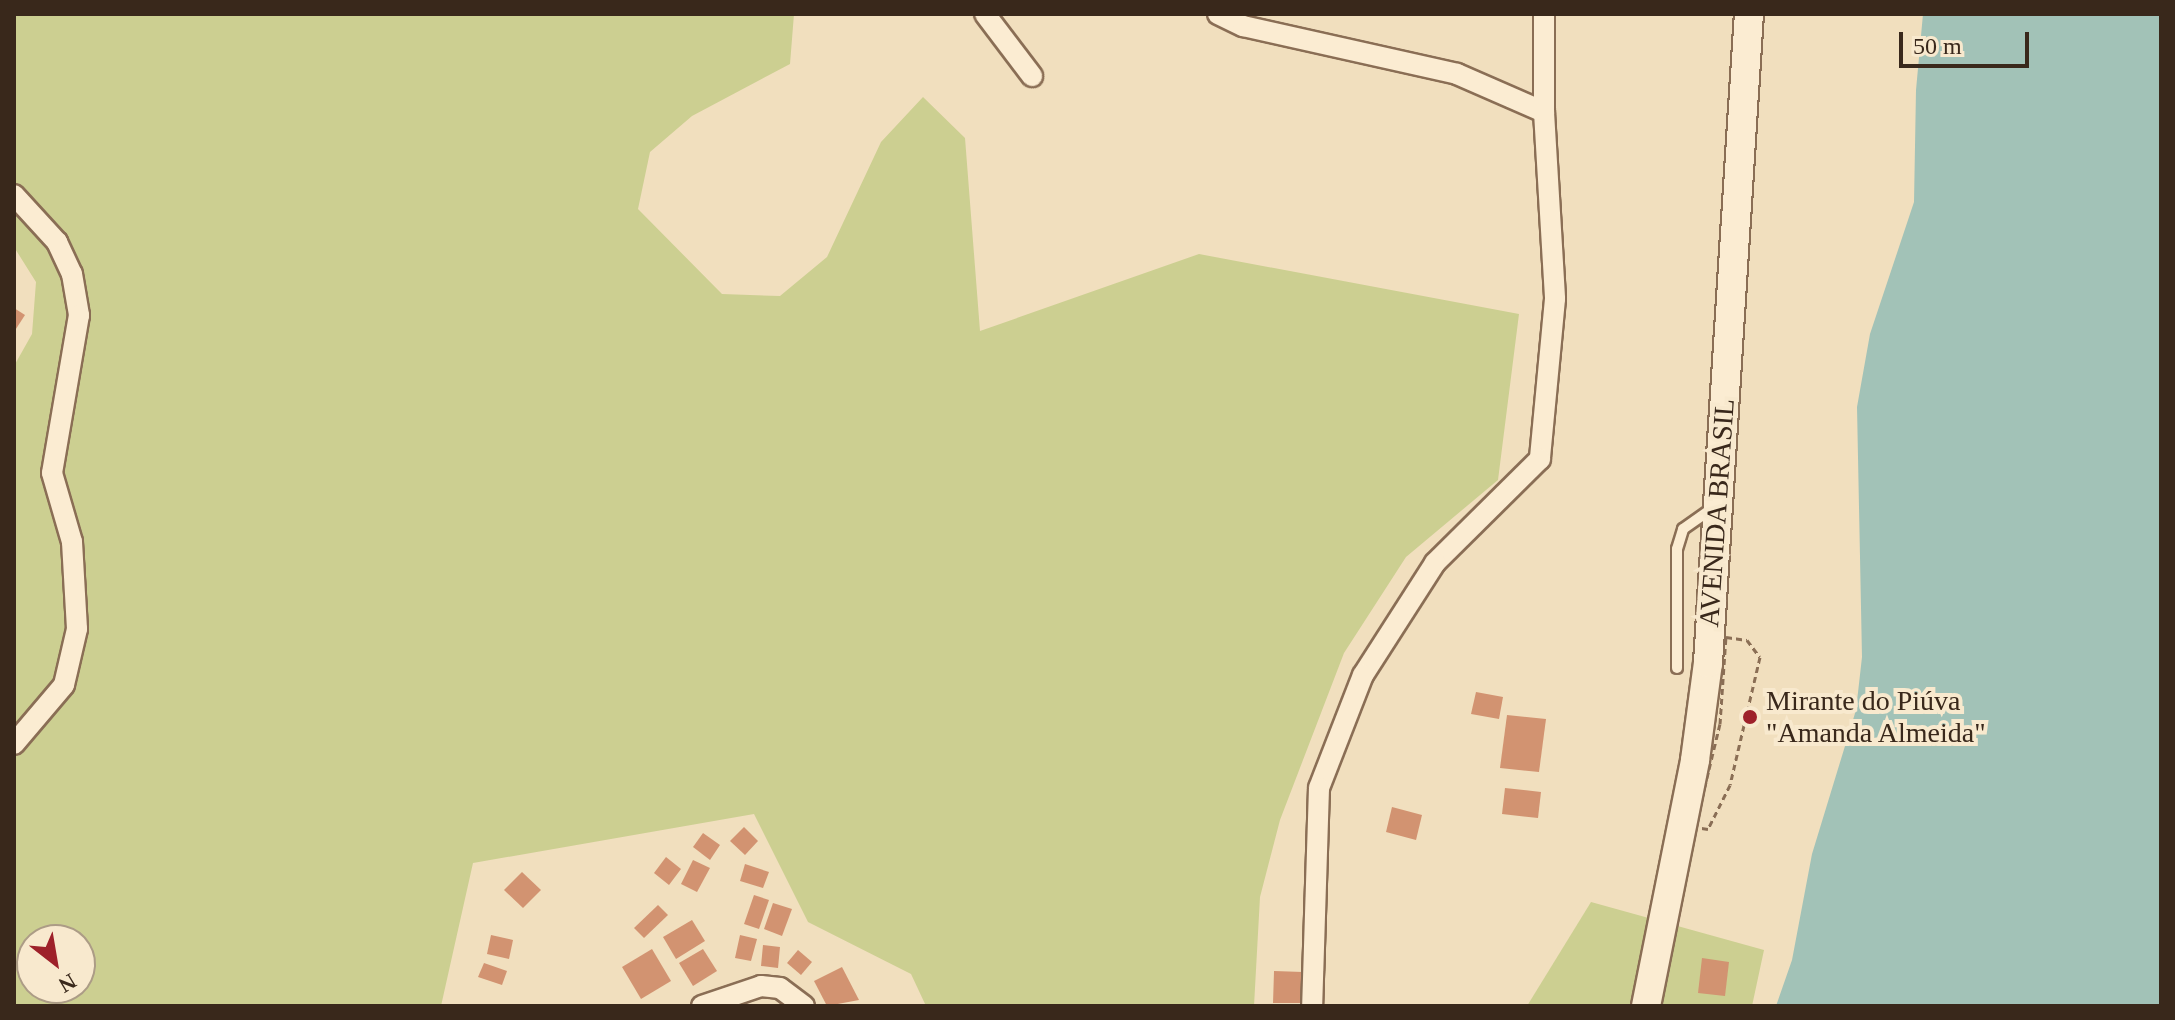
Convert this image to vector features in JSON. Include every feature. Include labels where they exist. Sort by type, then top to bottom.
[{"type":"main road","name":"AVENIDA BRASIL","points":[[1646,1006],[1695,760],[1718,506],[1749,14]]},
{"type":"street","points":[[985,14],[1032,76]]},
{"type":"street","points":[[1218,14],[1243,26],[1457,74],[1544,112]]},
{"type":"street","points":[[1312,1006],[1319,788],[1363,675],[1435,563],[1540,459],[1555,299],[1544,112],[1544,14]]},
{"type":"street","points":[[14,195],[57,242],[72,274],[79,315],[52,473],[72,542],[77,629],[64,685],[14,744]]},
{"type":"street","points":[[702,1006],[746,988],[780,988],[804,1006]]},
{"type":"lane","points":[[1677,668],[1677,549],[1683,529],[1718,506]]},
{"type":"path","points":[[1695,827],[1708,829],[1730,785],[1760,657],[1747,640],[1726,637]]},
{"type":"green space","points":[[14,14],[794,14],[790,64],[692,116],[650,152],[638,209],[722,294],[780,296],[827,257],[881,142],[923,97],[965,138],[980,331],[1199,254],[1519,314],[1498,480],[1406,557],[1344,653],[1280,820],[1260,897],[1254,1006],[926,1006],[911,974],[808,922],[754,814],[473,863],[441,1006],[14,1006],[14,366],[32,334],[36,282],[14,247]]},
{"type":"green space","points":[[1591,902],[1764,950],[1752,1006],[1527,1006]]},
{"type":"water","points":[[1923,14],[2161,14],[2161,1006],[1776,1006],[1792,960],[1812,854],[1856,710],[1862,657],[1857,407],[1870,334],[1914,202],[1916,90]]},
{"type":"building","points":[[14,308],[25,315],[14,332]]},
{"type":"building","points":[[1476,692],[1503,697],[1499,719],[1471,714]]},
{"type":"building","points":[[1507,715],[1546,719],[1539,772],[1500,768]]},
{"type":"building","points":[[1505,788],[1541,792],[1538,818],[1502,814]]},
{"type":"building","points":[[1392,807],[1422,815],[1416,840],[1386,832]]},
{"type":"building","points":[[744,827],[758,841],[745,855],[730,841]]},
{"type":"building","points":[[703,833],[720,845],[710,860],[693,847]]},
{"type":"building","points":[[666,857],[681,869],[669,885],[654,873]]},
{"type":"building","points":[[693,860],[710,868],[697,892],[681,884]]},
{"type":"building","points":[[745,864],[769,872],[763,888],[740,881]]},
{"type":"building","points":[[522,872],[541,890],[523,908],[504,890]]},
{"type":"building","points":[[754,895],[769,900],[759,929],[744,924]]},
{"type":"building","points":[[773,903],[792,909],[782,936],[764,929]]},
{"type":"building","points":[[658,905],[668,915],[644,938],[634,928]]},
{"type":"building","points":[[692,920],[705,941],[676,959],[663,937]]},
{"type":"building","points":[[491,935],[513,940],[509,959],[487,954]]},
{"type":"building","points":[[740,935],[757,939],[751,961],[735,958]]},
{"type":"building","points":[[763,945],[780,947],[778,968],[761,966]]},
{"type":"building","points":[[652,949],[671,981],[641,999],[622,967]]},
{"type":"building","points":[[703,949],[717,971],[693,986],[679,963]]},
{"type":"building","points":[[798,950],[812,962],[801,975],[787,963]]},
{"type":"building","points":[[1702,958],[1729,962],[1725,996],[1698,993]]},
{"type":"building","points":[[484,963],[507,971],[502,985],[478,977]]},
{"type":"building","points":[[842,967],[859,1000],[827,1006],[814,981]]},
{"type":"building","points":[[1274,971],[1303,972],[1302,1003],[1273,1003]]},
{"type":"place","name":"Mirante do Piúva \"Amanda Almeida\"","points":[[1750,717]]}]
